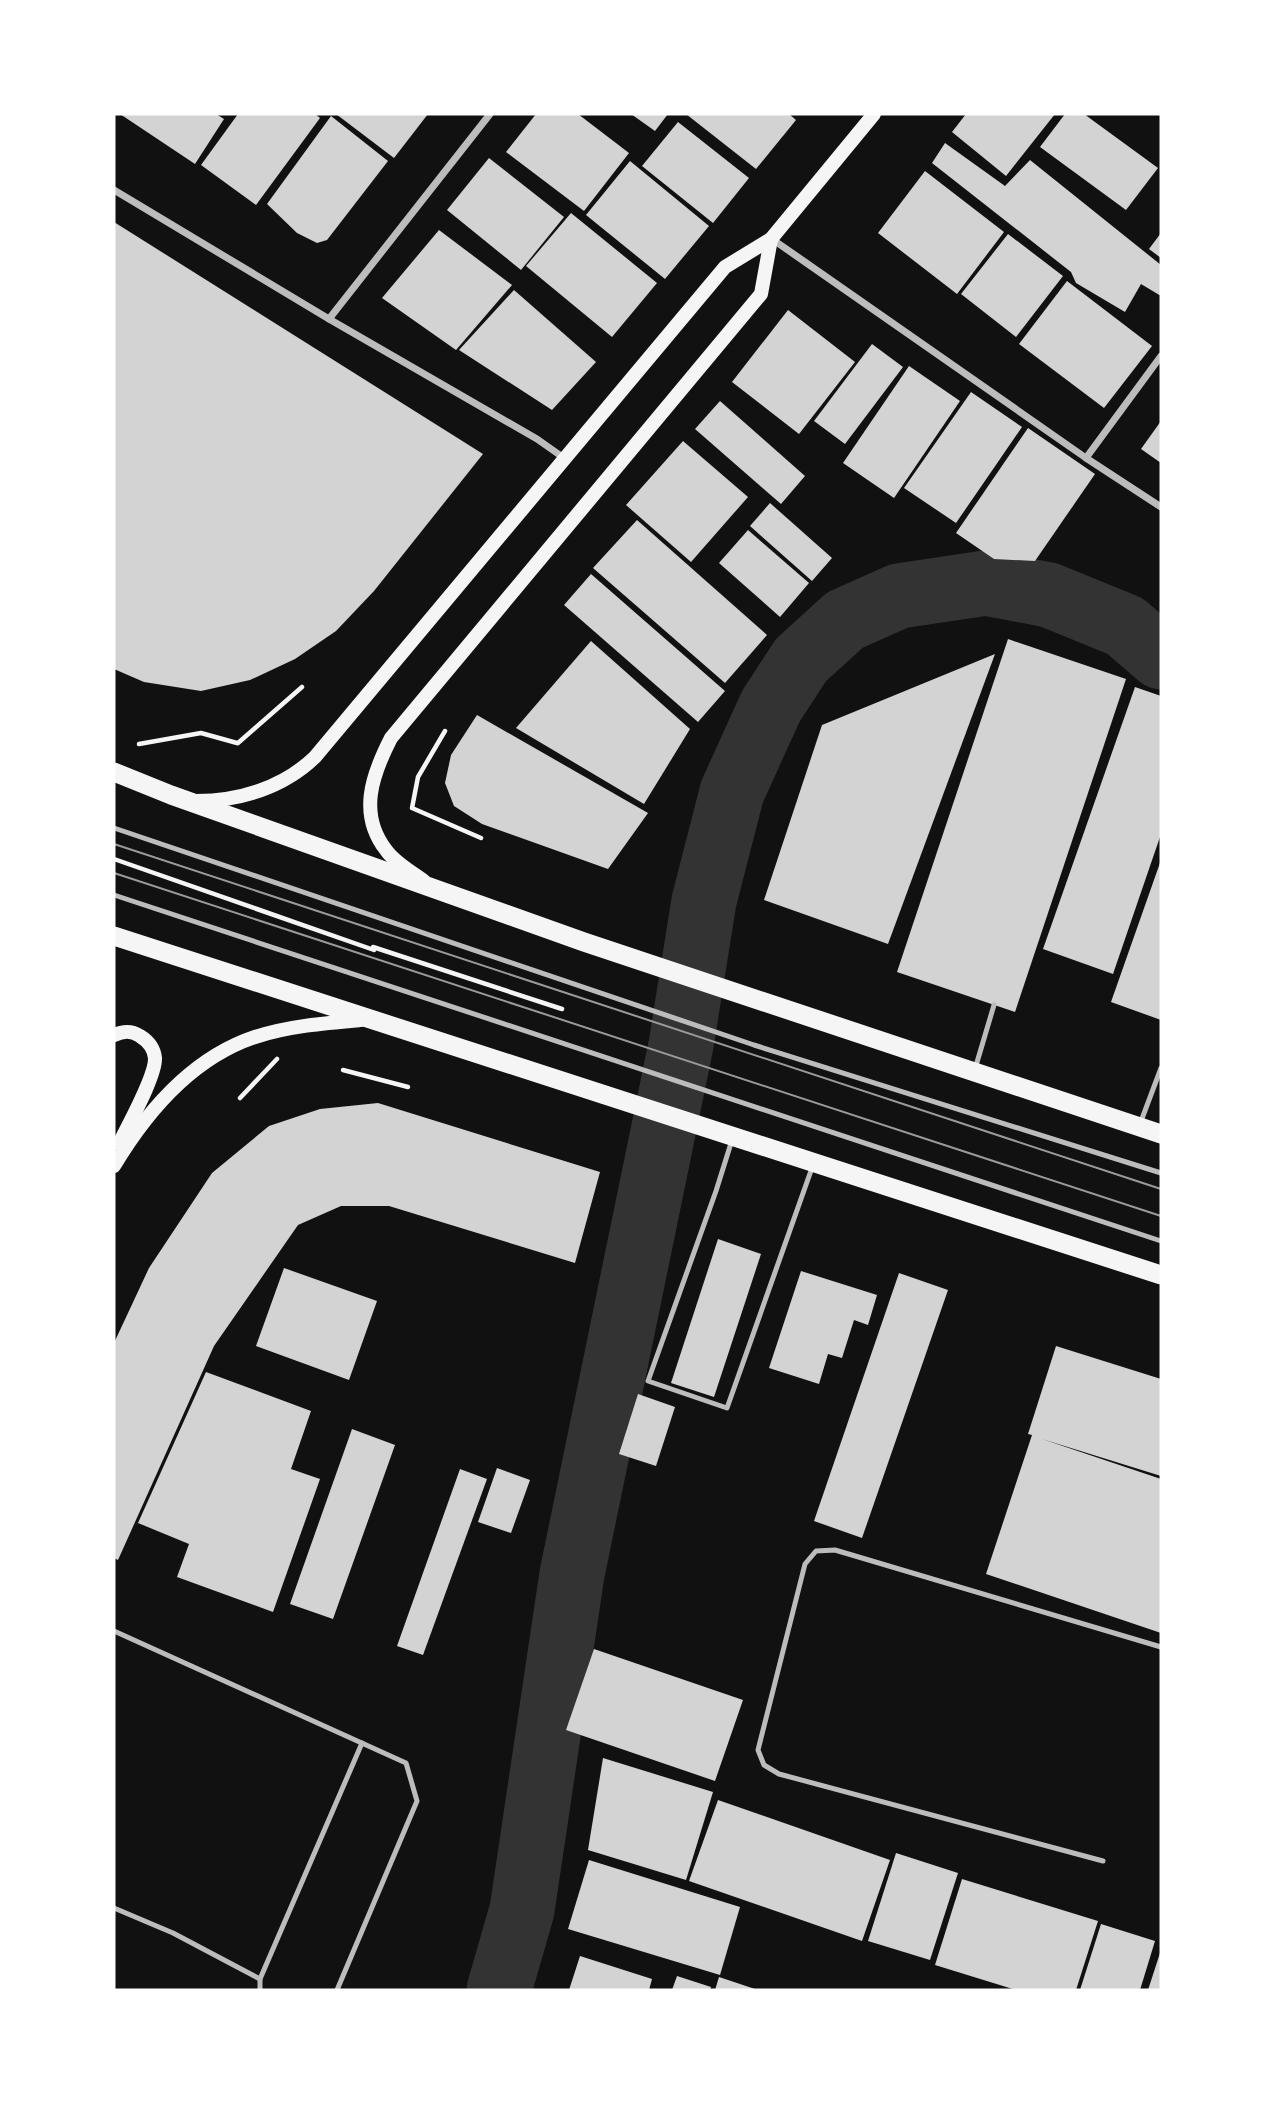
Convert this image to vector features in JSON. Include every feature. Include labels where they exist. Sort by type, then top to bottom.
[{"type":"highway","points":[[114,772],[171,795],[584,942],[1161,1134]]},
{"type":"highway","points":[[114,936],[1161,1275]]},
{"type":"main road","points":[[171,795],[196,801],[227,800],[263,789],[300,771],[328,742],[725,267],[771,239],[874,114]]},
{"type":"main road","points":[[437,890],[387,852],[369,817],[374,776],[384,751],[391,738],[761,294],[771,239]]},
{"type":"main road","points":[[114,1166],[154,1108],[184,1078],[216,1056],[236,1045],[270,1033],[368,1019]]},
{"type":"main road","points":[[114,1035],[123,1031],[137,1034],[149,1042],[155,1056],[153,1071],[114,1155]]},
{"type":"street","points":[[330,319],[489,114]]},
{"type":"street","points":[[114,190],[537,439],[564,458]]},
{"type":"street","points":[[771,239],[1161,507]]},
{"type":"street","points":[[1086,458],[1161,356]]},
{"type":"lane","points":[[114,828],[754,1045],[1161,1173]]},
{"type":"lane","points":[[114,895],[1161,1241]]},
{"type":"lane","points":[[975,1072],[994,1005]]},
{"type":"lane","points":[[1139,1127],[1161,1068]]},
{"type":"lane","points":[[728,1135],[716,1191],[648,1381],[727,1408],[814,1163]]},
{"type":"lane","points":[[1103,1861],[779,1774],[764,1765],[758,1750],[805,1564],[816,1551],[835,1550],[1161,1647]]},
{"type":"lane","points":[[114,1631],[406,1763],[417,1801],[337,1990]]},
{"type":"lane","points":[[260,1990],[260,1979],[362,1743]]},
{"type":"lane","points":[[114,1908],[173,1933],[260,1979]]},
{"type":"path","points":[[139,744],[201,733],[237,743],[302,687]]},
{"type":"path","points":[[445,731],[418,777],[412,808],[481,838]]},
{"type":"path","points":[[114,860],[136,868]]},
{"type":"path","points":[[114,860],[562,1009]]},
{"type":"path","points":[[319,930],[372,949]]},
{"type":"path","points":[[240,1098],[282,1053]]},
{"type":"path","points":[[343,1070],[408,1087]]},
{"type":"building","points":[[120,114],[216,114],[224,119],[195,164]]},
{"type":"building","points":[[238,114],[315,114],[320,118],[256,205],[201,165]]},
{"type":"building","points":[[336,114],[428,114],[394,158]]},
{"type":"building","points":[[536,114],[578,114],[629,153],[584,211],[506,152]]},
{"type":"building","points":[[631,114],[668,114],[655,131]]},
{"type":"building","points":[[686,114],[789,114],[796,120],[756,169]]},
{"type":"building","points":[[966,114],[1055,114],[1006,176],[952,132]]},
{"type":"building","points":[[1065,114],[1084,114],[1158,168],[1126,210],[1040,147]]},
{"type":"building","points":[[331,116],[388,161],[327,240],[317,243],[297,233],[267,204]]},
{"type":"building","points":[[678,122],[749,178],[713,223],[642,166]]},
{"type":"building","points":[[945,143],[1005,186],[1030,160],[1161,265],[1161,296],[1141,284],[1125,312],[1076,283],[1071,272],[932,163]]},
{"type":"building","points":[[489,158],[564,217],[521,270],[447,210]]},
{"type":"building","points":[[630,161],[709,226],[665,279],[586,215]]},
{"type":"building","points":[[925,171],[1004,232],[957,294],[878,233]]},
{"type":"building","points":[[571,213],[657,283],[612,337],[526,266]]},
{"type":"building","points":[[114,222],[483,454],[374,591],[336,631],[295,659],[250,680],[201,691],[144,682],[114,669]]},
{"type":"building","points":[[439,230],[512,285],[456,350],[382,298]]},
{"type":"building","points":[[1161,233],[1161,258],[1149,249]]},
{"type":"building","points":[[1008,234],[1063,276],[1016,337],[961,294]]},
{"type":"building","points":[[1067,281],[1152,346],[1104,408],[1019,344]]},
{"type":"building","points":[[514,290],[596,362],[552,410],[459,350]]},
{"type":"building","points":[[788,310],[855,362],[799,434],[732,382]]},
{"type":"building","points":[[872,344],[903,367],[845,444],[814,421]]},
{"type":"building","points":[[909,366],[960,401],[894,498],[843,463]]},
{"type":"building","points":[[971,392],[1022,427],[956,523],[904,488]]},
{"type":"building","points":[[720,401],[805,476],[781,504],[695,429]]},
{"type":"building","points":[[1161,421],[1161,463],[1141,449]]},
{"type":"building","points":[[1028,428],[1095,474],[1035,561],[994,559],[956,533]]},
{"type":"building","points":[[683,441],[748,497],[691,562],[626,505]]},
{"type":"building","points":[[770,503],[832,558],[812,581],[750,526]]},
{"type":"building","points":[[637,520],[767,635],[725,683],[593,568]]},
{"type":"building","points":[[748,530],[809,583],[780,617],[719,563]]},
{"type":"building","points":[[591,574],[725,691],[698,722],[564,605]]},
{"type":"building","points":[[1008,639],[1126,679],[1015,1012],[897,972]]},
{"type":"building","points":[[591,641],[690,729],[644,804],[516,728]]},
{"type":"building","points":[[995,654],[888,944],[764,900],[822,725]]},
{"type":"building","points":[[1135,687],[1161,696],[1161,834],[1113,974],[1043,949]]},
{"type":"building","points":[[477,715],[648,813],[608,869],[482,824],[454,806],[445,783],[451,755]]},
{"type":"building","points":[[1161,860],[1161,1020],[1111,1002]]},
{"type":"building","points":[[378,1103],[600,1172],[575,1263],[389,1206],[341,1206],[298,1225],[214,1346],[118,1560],[114,1558],[114,1343],[149,1268],[212,1173],[269,1126],[320,1109]]},
{"type":"building","points":[[718,1239],[761,1254],[714,1397],[671,1383]]},
{"type":"building","points":[[284,1268],[377,1301],[349,1380],[256,1346]]},
{"type":"building","points":[[801,1271],[877,1295],[868,1325],[854,1320],[842,1358],[828,1354],[819,1384],[769,1368]]},
{"type":"building","points":[[899,1273],[948,1290],[862,1538],[814,1521]]},
{"type":"building","points":[[1056,1346],[1161,1379],[1161,1476],[1042,1439],[1161,1479],[1161,1633],[986,1574],[1032,1435],[1028,1434]]},
{"type":"building","points":[[206,1372],[311,1411],[291,1469],[320,1479],[273,1612],[177,1577],[189,1544],[138,1523]]},
{"type":"building","points":[[638,1394],[675,1407],[656,1466],[619,1454]]},
{"type":"building","points":[[352,1429],[395,1445],[333,1619],[290,1604]]},
{"type":"building","points":[[497,1468],[530,1480],[511,1533],[478,1522]]},
{"type":"building","points":[[460,1469],[487,1479],[423,1655],[397,1646]]},
{"type":"building","points":[[594,1649],[743,1700],[715,1781],[566,1730]]},
{"type":"building","points":[[603,1758],[713,1792],[686,1880],[588,1850]]},
{"type":"building","points":[[718,1800],[890,1860],[862,1941],[689,1881]]},
{"type":"building","points":[[896,1853],[958,1873],[930,1960],[868,1941]]},
{"type":"building","points":[[589,1860],[740,1907],[720,1975],[568,1929]]},
{"type":"building","points":[[962,1879],[1098,1921],[1076,1990],[1016,1990],[935,1965]]},
{"type":"building","points":[[1101,1924],[1155,1941],[1140,1990],[1080,1990]]},
{"type":"building","points":[[1161,1950],[1161,1990],[1148,1990]]},
{"type":"building","points":[[580,1956],[652,1979],[649,1990],[569,1990]]},
{"type":"building","points":[[677,1976],[711,1987],[710,1990],[672,1990]]},
{"type":"building","points":[[719,1977],[758,1990],[715,1990]]},
{"type":"waterway","points":[[499,1990],[522,1910],[572,1574],[681,1045],[704,901],[732,792],[771,706],[801,660],[845,620],[899,596],[986,583],[1049,595],[1125,626],[1161,657]]},
{"type":"tram line","points":[[114,844],[1161,1189]]},
{"type":"tram line","points":[[114,873],[1161,1216]]}]
